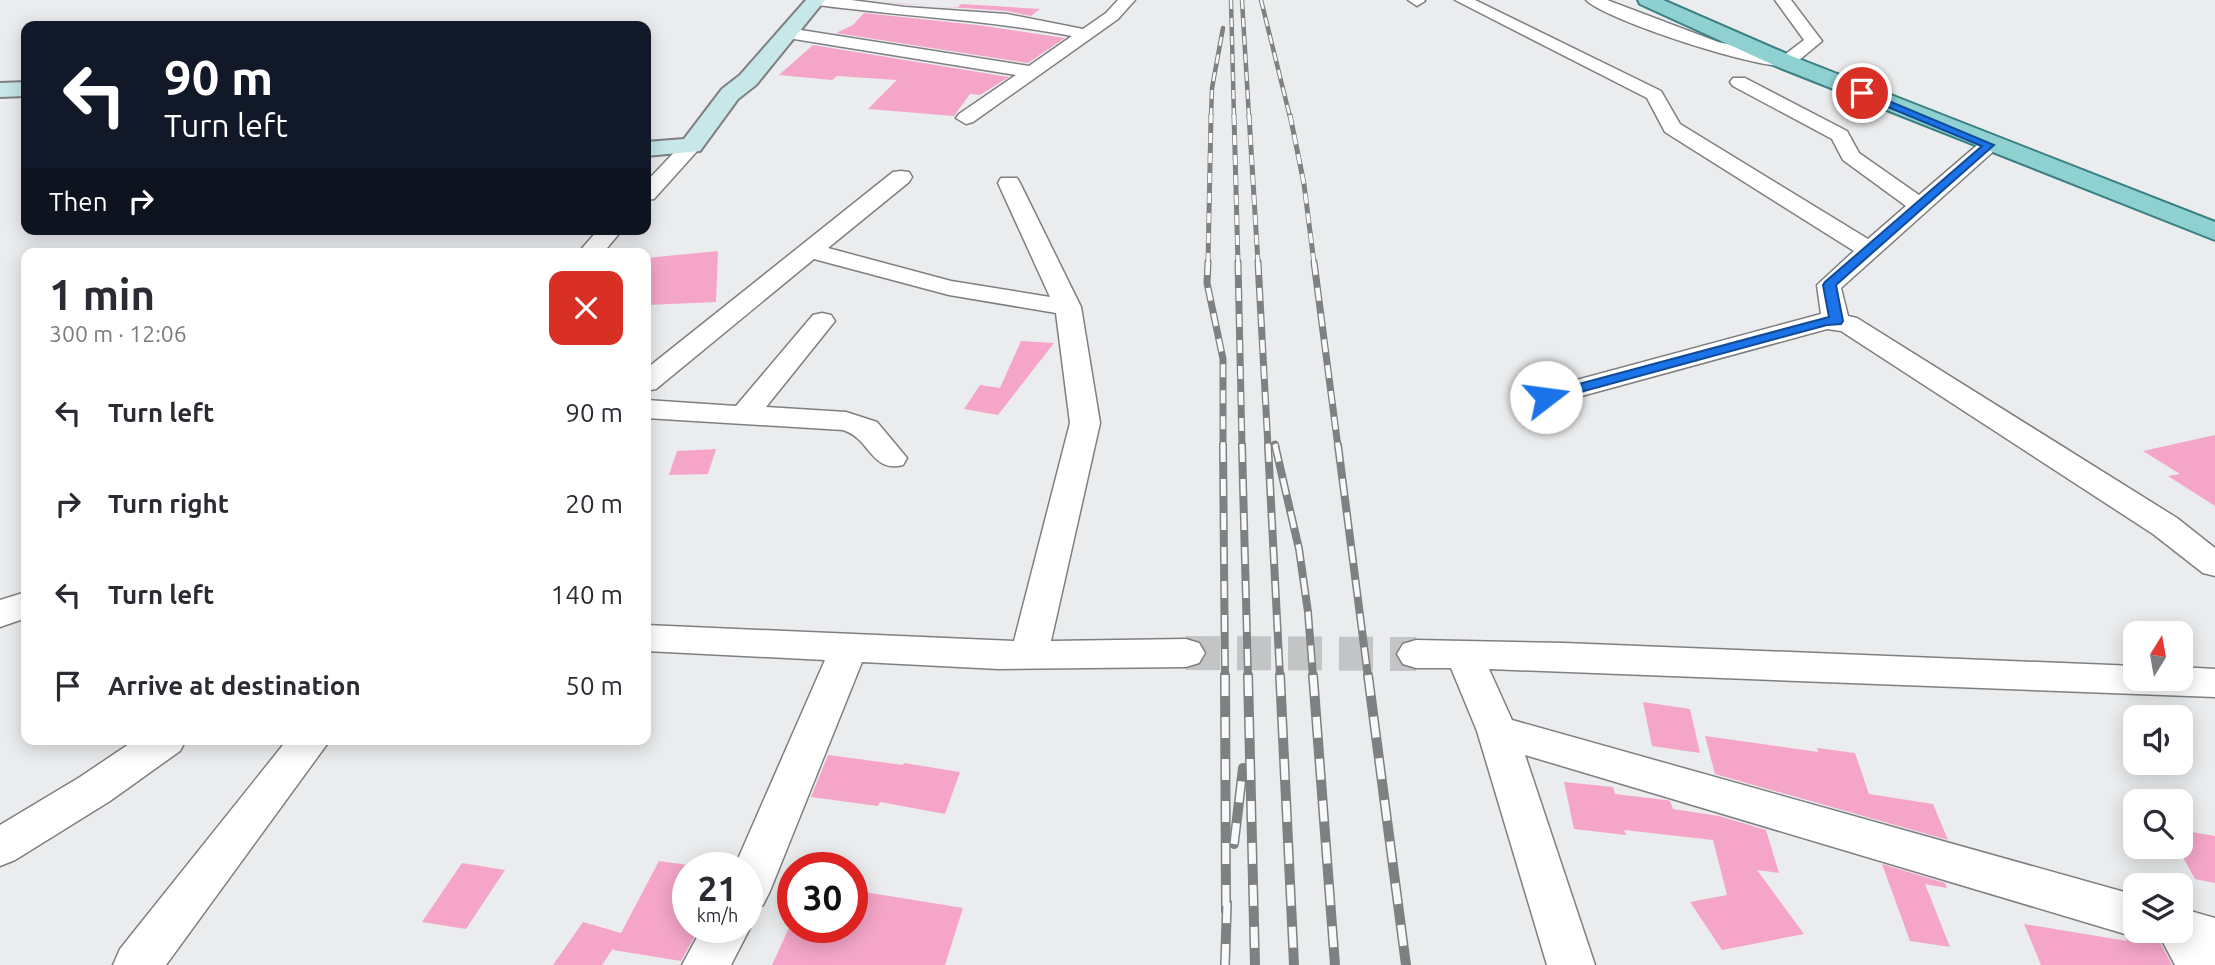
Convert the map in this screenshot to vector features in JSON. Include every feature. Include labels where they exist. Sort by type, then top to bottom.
[{"type":"main road","points":[[1647,0],[1777,58],[1989,145],[2215,232]]},
{"type":"main road","points":[[1665,0],[1750,39],[1777,58]]},
{"type":"street","points":[[730,94],[729,81],[800,0]]},
{"type":"street","points":[[651,189],[691,146],[730,94],[748,80],[816,0],[905,12],[1007,19],[1086,34]]},
{"type":"street","points":[[966,118],[1112,16],[1127,0]]},
{"type":"street","points":[[1463,0],[1654,95],[1672,128],[1869,250]]},
{"type":"street","points":[[1594,0],[1690,39],[1751,57],[1777,58],[1814,41],[1796,21],[1783,0]]},
{"type":"street","points":[[788,33],[1033,72]]},
{"type":"street","points":[[1739,82],[1840,135],[1850,156],[1919,205]]},
{"type":"street","points":[[0,90],[21,89]]},
{"type":"street","points":[[1836,321],[1829,285],[1989,145]]},
{"type":"street","points":[[651,149],[691,146]]},
{"type":"street","points":[[651,379],[901,177]]},
{"type":"street","points":[[1009,183],[1068,307],[1085,423],[1029,655]]},
{"type":"street","points":[[595,248],[606,235]]},
{"type":"street","points":[[809,250],[949,288],[1068,307]]},
{"type":"street","points":[[744,415],[822,321]]},
{"type":"street","points":[[1546,397],[1826,321],[1836,321],[1857,327],[2135,506],[2215,565]]},
{"type":"street","points":[[651,409],[857,423],[867,428],[892,458]]},
{"type":"street","points":[[0,614],[21,606]]},
{"type":"street","points":[[651,638],[1029,655],[1186,653]]},
{"type":"street","points":[[763,853],[849,648]]},
{"type":"street","points":[[1416,654],[1564,657],[2215,683]]},
{"type":"street","points":[[1464,656],[1497,731],[1572,965]]},
{"type":"street","points":[[1497,731],[2123,913]]},
{"type":"street","points":[[0,847],[105,783],[159,745]]},
{"type":"street","points":[[137,965],[306,745]]},
{"type":"street","points":[[2193,933],[2215,939]]},
{"type":"street","points":[[706,965],[718,943]]},
{"type":"street","points":[[2188,943],[2201,965]]},
{"type":"building","points":[[961,4],[1040,9],[1031,16],[1007,11],[957,8]]},
{"type":"building","points":[[864,13],[1065,38],[1028,63],[836,33],[853,25]]},
{"type":"building","points":[[813,45],[1009,77],[980,95],[970,94],[954,116],[868,109],[897,80],[837,76],[832,80],[779,75]]},
{"type":"building","points":[[718,251],[716,302],[651,305],[651,258]]},
{"type":"building","points":[[1021,341],[1054,343],[998,415],[964,409],[980,385],[1000,388]]},
{"type":"building","points":[[2215,435],[2215,506],[2168,476],[2180,474],[2143,451]]},
{"type":"building","points":[[716,449],[708,474],[669,475],[677,451]]},
{"type":"building","points":[[1643,702],[1690,709],[1700,753],[1652,746]]},
{"type":"building","points":[[1705,736],[1818,752],[1817,748],[1855,753],[1869,794],[1933,804],[1948,840],[1715,774]]},
{"type":"building","points":[[828,755],[960,772],[945,814],[880,802],[878,806],[811,797]]},
{"type":"building","points":[[1564,782],[1613,787],[1615,794],[1666,800],[1670,801],[1673,809],[1719,816],[1766,830],[1779,873],[1757,870],[1804,934],[1722,950],[1690,902],[1727,895],[1713,840],[1624,830],[1626,835],[1574,829]]},
{"type":"building","points":[[2193,832],[2215,836],[2215,883],[2195,879],[2184,859],[2193,859]]},
{"type":"building","points":[[659,861],[672,863],[672,943],[691,943],[681,961],[613,950],[614,947],[602,965],[553,965],[583,922],[621,933]]},
{"type":"building","points":[[462,863],[505,870],[466,929],[422,922]]},
{"type":"building","points":[[1882,864],[1945,883],[1947,888],[1925,884],[1950,947],[1910,941]]},
{"type":"building","points":[[868,893],[963,908],[945,965],[772,965],[782,943],[868,943]]},
{"type":"building","points":[[2024,924],[2123,940],[2123,943],[2160,943],[2172,965],[2041,965]]},
{"type":"tunnel","points":[[1186,653],[1416,654]]},
{"type":"railway","points":[[1231,0],[1234,117]]},
{"type":"railway","points":[[1242,0],[1249,117]]},
{"type":"railway","points":[[1261,0],[1290,117]]},
{"type":"railway","points":[[1211,117],[1212,88],[1223,28]]},
{"type":"railway","points":[[1208,263],[1211,115]]},
{"type":"railway","points":[[1234,115],[1238,263]]},
{"type":"railway","points":[[1249,115],[1258,263]]},
{"type":"railway","points":[[1290,115],[1304,184],[1314,263]]},
{"type":"railway","points":[[1208,262],[1207,283],[1223,359],[1223,445]]},
{"type":"railway","points":[[1238,262],[1242,447]]},
{"type":"railway","points":[[1258,262],[1268,447]]},
{"type":"railway","points":[[1314,262],[1338,447]]},
{"type":"railway","points":[[1223,445],[1225,677]]},
{"type":"railway","points":[[1242,445],[1248,677]]},
{"type":"railway","points":[[1268,445],[1280,677]]},
{"type":"railway","points":[[1275,445],[1299,549],[1313,677]]},
{"type":"railway","points":[[1338,445],[1368,677]]},
{"type":"railway","points":[[1225,675],[1226,911]]},
{"type":"railway","points":[[1248,675],[1255,965]]},
{"type":"railway","points":[[1280,675],[1294,965]]},
{"type":"railway","points":[[1313,675],[1335,965]]},
{"type":"railway","points":[[1368,675],[1406,965]]},
{"type":"railway","points":[[1234,844],[1243,768]]},
{"type":"railway","points":[[1225,965],[1227,903]]},
{"type":"route","points":[[1546,397],[1826,321],[1836,321],[1829,285],[1989,145],[1862,93]]}]
